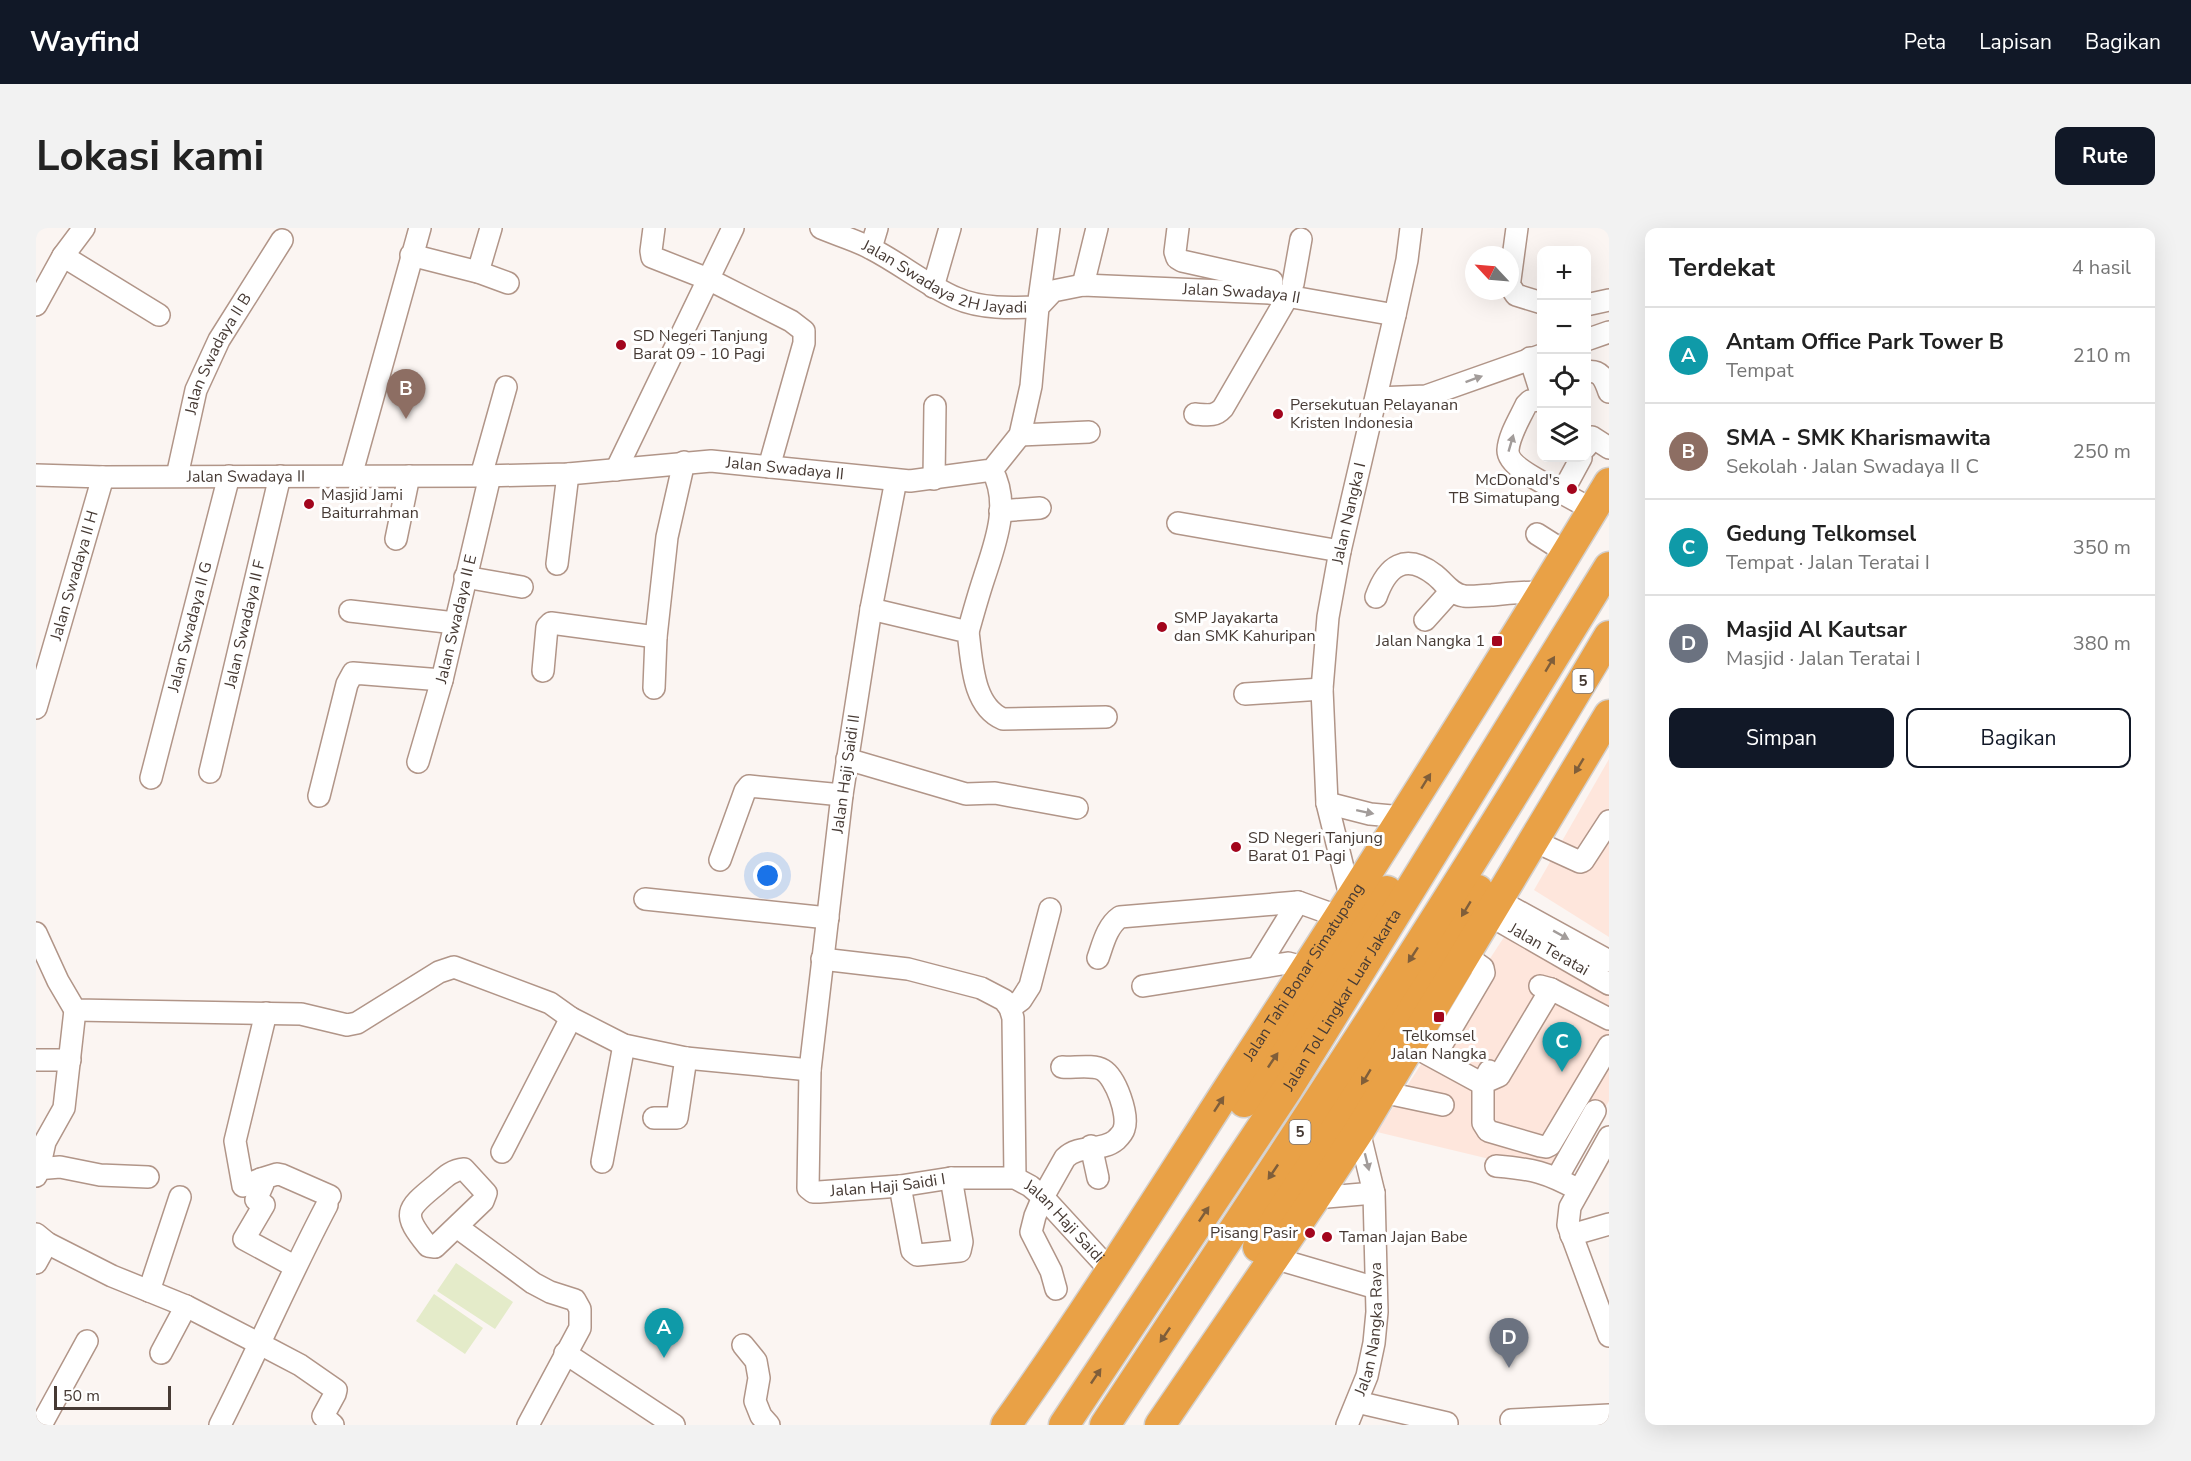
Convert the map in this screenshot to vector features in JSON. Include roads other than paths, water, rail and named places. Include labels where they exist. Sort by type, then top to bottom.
[{"type":"highway","points":[[1571,548],[1599,530],[1609,483]]},
{"type":"highway","name":"Jalan Tahi Bonar Simatupang","points":[[1009,1420],[1110,1270],[1346,908],[1571,548]]},
{"type":"highway","name":"Jalan Tol Lingkar Luar Jakarta","points":[[1064,1425],[1288,1088],[1609,567]]},
{"type":"highway","name":"5","points":[[1105,1425],[1317,1106],[1489,835],[1609,636]]},
{"type":"highway","points":[[1009,1420],[1085,1329],[1161,1224],[1434,821],[1525,706]]},
{"type":"highway","points":[[1160,1425],[1315,1198],[1382,1092],[1423,1051],[1465,955],[1609,715]]},
{"type":"highway","points":[[1152,1425],[1213,1319],[1360,1087],[1477,891],[1518,816],[1557,725]]},
{"type":"street","points":[[36,305],[63,256],[84,228]]},
{"type":"street","points":[[351,476],[420,228]]},
{"type":"street","points":[[478,272],[491,228]]},
{"type":"street","points":[[654,228],[652,257],[708,279],[791,321],[804,331],[804,343],[769,467]]},
{"type":"street","points":[[616,470],[733,228]]},
{"type":"street","name":"Jalan Swadaya 2H Jayadi","points":[[820,228],[874,238],[933,287],[958,299],[989,306],[1038,308]]},
{"type":"street","points":[[933,287],[950,228]]},
{"type":"street","points":[[1049,228],[1038,308],[1031,386],[1020,435],[992,470],[999,488],[999,532],[968,632],[981,698],[994,716],[1003,719],[1106,717]]},
{"type":"street","points":[[1083,285],[1097,228]]},
{"type":"street","points":[[1178,228],[1175,252],[1177,258],[1182,261],[1281,288]]},
{"type":"street","name":"Jalan Nangka I","points":[[1346,908],[1327,803],[1322,689],[1328,617],[1340,551],[1377,398],[1388,314],[1407,260],[1411,228]]},
{"type":"street","points":[[1514,246],[1516,228]]},
{"type":"street","points":[[1195,414],[1214,415],[1223,408],[1281,288],[1301,239]]},
{"type":"street","name":"Jalan Swadaya II B","points":[[177,476],[196,390],[219,340],[282,240]]},
{"type":"street","points":[[411,255],[478,272],[508,284]]},
{"type":"street","points":[[63,256],[159,315]]},
{"type":"street","name":"Jalan Swadaya II","points":[[1038,308],[1053,291],[1083,285],[1281,288],[1388,314]]},
{"type":"street","points":[[1519,296],[1537,301]]},
{"type":"street","points":[[1591,304],[1609,300]]},
{"type":"street","points":[[1591,338],[1609,332]]},
{"type":"street","points":[[1377,398],[1426,396],[1536,357]]},
{"type":"street","points":[[1591,371],[1600,373],[1609,392]]},
{"type":"street","name":"Jalan Swadaya II E","points":[[418,762],[442,680],[506,387]]},
{"type":"street","points":[[1537,397],[1526,405],[1509,443],[1508,455],[1514,464],[1601,514]]},
{"type":"street","points":[[934,479],[935,406]]},
{"type":"street","points":[[1020,435],[1089,432]]},
{"type":"street","name":"Jalan Swadaya II","points":[[36,475],[103,477],[486,476],[568,474],[711,461],[896,480],[934,479],[992,470]]},
{"type":"street","points":[[654,688],[656,637],[667,537],[684,462]]},
{"type":"street","points":[[1562,493],[1579,462]]},
{"type":"street","points":[[557,564],[568,474]]},
{"type":"street","name":"Jalan Swadaya II G","points":[[151,778],[229,476]]},
{"type":"street","name":"Jalan Swadaya II F","points":[[210,772],[280,476]]},
{"type":"street","points":[[396,539],[410,476]]},
{"type":"street","name":"Jalan Swadaya II H","points":[[36,708],[42,665],[103,477]]},
{"type":"street","name":"Jalan Haji Saidi II","points":[[810,1070],[847,759],[871,609],[896,480]]},
{"type":"street","points":[[1000,511],[1040,508]]},
{"type":"street","points":[[1178,523],[1340,551]]},
{"type":"street","points":[[1537,534],[1571,548]]},
{"type":"street","points":[[1376,597],[1392,567],[1401,564],[1411,564],[1433,573],[1451,591],[1467,597],[1543,592]]},
{"type":"street","points":[[465,577],[522,587]]},
{"type":"street","points":[[1425,620],[1451,591]]},
{"type":"street","points":[[871,609],[968,632]]},
{"type":"street","points":[[350,611],[455,623]]},
{"type":"street","points":[[543,671],[547,627],[551,623],[656,637]]},
{"type":"street","points":[[319,796],[347,684],[352,673],[442,680]]},
{"type":"street","points":[[1245,694],[1322,689]]},
{"type":"street","points":[[847,759],[966,794],[992,793],[1077,808]]},
{"type":"street","points":[[720,860],[745,791],[749,786],[842,795]]},
{"type":"street","points":[[1327,803],[1370,814],[1403,817]]},
{"type":"street","points":[[1534,841],[1580,862],[1583,861],[1609,821]]},
{"type":"street","points":[[645,899],[828,918]]},
{"type":"street","points":[[1098,958],[1110,928],[1120,917],[1298,902],[1346,908]]},
{"type":"street","points":[[1258,967],[1298,902]]},
{"type":"street","name":"Jalan Teratai","points":[[1493,908],[1609,961]]},
{"type":"street","name":"Jalan Teratai","points":[[1493,908],[1609,984]]},
{"type":"street","points":[[1010,1008],[1021,1000],[1030,986],[1050,909]]},
{"type":"street","points":[[36,933],[58,981],[75,1010],[64,1108],[45,1142],[37,1171],[60,1167],[100,1175],[148,1177]]},
{"type":"street","points":[[822,959],[908,969],[981,988],[1004,1000],[1013,1018],[1015,1178]]},
{"type":"street","points":[[1143,986],[1288,963],[1307,968]]},
{"type":"street","points":[[75,1010],[301,1014],[347,1025],[357,1023],[439,972],[454,967],[550,1003],[571,1018],[624,1045],[686,1058],[810,1070]]},
{"type":"street","points":[[1609,1019],[1551,989],[1538,986],[1483,1083],[1483,1123],[1488,1131],[1546,1147],[1550,1145],[1609,1046]]},
{"type":"street","points":[[220,1425],[260,1344],[294,1266],[329,1200],[277,1174],[243,1186],[235,1141],[266,1013]]},
{"type":"street","points":[[502,1152],[571,1018]]},
{"type":"street","points":[[602,1162],[624,1045]]},
{"type":"street","points":[[1423,1051],[1483,1083]]},
{"type":"street","points":[[654,1118],[677,1118],[686,1058]]},
{"type":"street","points":[[36,1060],[70,1060]]},
{"type":"street","points":[[1056,1289],[1031,1232],[1043,1197],[1065,1158],[1071,1152],[1112,1143],[1125,1128],[1125,1116],[1115,1083],[1105,1071],[1098,1068],[1062,1067]]},
{"type":"street","name":"Jalan Haji Saidi I","points":[[810,1070],[808,1188],[813,1192],[900,1186],[951,1178],[1015,1178]]},
{"type":"street","points":[[1382,1092],[1443,1105]]},
{"type":"street","points":[[1557,1178],[1595,1111]]},
{"type":"street","name":"Jalan Nangka Raya","points":[[1347,1425],[1367,1376],[1374,1343],[1376,1288],[1374,1193],[1359,1131]]},
{"type":"street","points":[[1609,1137],[1579,1190],[1568,1216],[1571,1235],[1609,1336]]},
{"type":"street","points":[[1091,1146],[1098,1179]]},
{"type":"street","points":[[1496,1166],[1533,1169],[1579,1190]]},
{"type":"street","points":[[900,1186],[912,1251],[917,1255],[960,1251],[962,1242],[951,1178]]},
{"type":"street","name":"Jalan Haji Saidi","points":[[1015,1178],[1030,1186],[1043,1197],[1110,1270]]},
{"type":"street","points":[[261,1179],[263,1184],[256,1200],[264,1205],[244,1239],[294,1266]]},
{"type":"street","points":[[1315,1198],[1374,1193]]},
{"type":"street","points":[[149,1291],[180,1197]]},
{"type":"street","points":[[1571,1235],[1609,1224]]},
{"type":"street","points":[[457,1227],[533,1283],[550,1292],[575,1300],[580,1309],[580,1328],[528,1425]]},
{"type":"street","points":[[36,1263],[41,1239],[112,1276],[186,1306],[300,1365],[334,1388],[335,1394],[323,1415],[333,1425]]},
{"type":"street","points":[[1274,1258],[1376,1288]]},
{"type":"street","points":[[161,1353],[186,1306]]},
{"type":"street","points":[[41,1425],[87,1341]]},
{"type":"street","points":[[743,1345],[756,1361],[759,1378],[755,1401],[766,1423],[782,1422],[788,1425]]},
{"type":"street","points":[[566,1353],[674,1425]]},
{"type":"street","points":[[1357,1402],[1447,1423]]},
{"type":"street","points":[[1511,1420],[1609,1415]]},
{"type":"place","name":"SD Negeri Tanjung Barat 09 - 10 Pagi","points":[[621,345]]},
{"type":"place","name":"Persekutuan Pelayanan Kristen Indonesia","points":[[1278,414]]},
{"type":"place","name":"SMA - SMK Kharismawita","points":[[406,419]]},
{"type":"place","name":"McDonald's TB Simatupang","points":[[1572,489]]},
{"type":"place","name":"Masjid Jami Baiturrahman","points":[[309,504]]},
{"type":"place","name":"SMP Jayakarta dan SMK Kahuripan","points":[[1162,627]]},
{"type":"place","name":"Jalan Nangka 1","points":[[1497,641]]},
{"type":"place","name":"SD Negeri Tanjung Barat 01 Pagi","points":[[1236,847]]},
{"type":"place","name":"Telkomsel Jalan Nangka","points":[[1439,1017]]},
{"type":"place","name":"Gedung Telkomsel","points":[[1562,1072]]},
{"type":"place","name":"Pisang Pasir","points":[[1310,1233]]},
{"type":"place","name":"Taman Jajan Babe","points":[[1327,1237]]},
{"type":"place","name":"Antam Office Park Tower B","points":[[664,1358]]},
{"type":"place","name":"Masjid Al Kautsar","points":[[1509,1368]]}]
